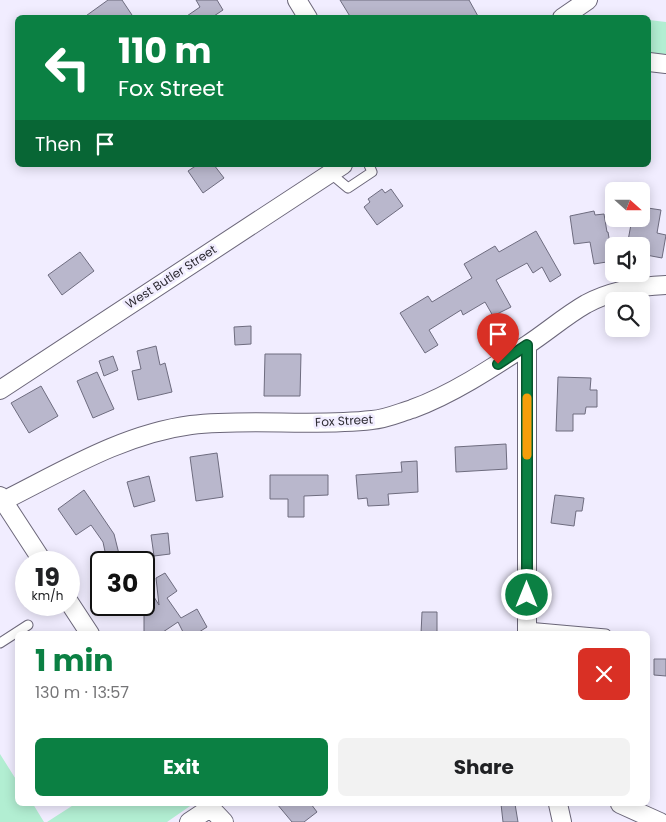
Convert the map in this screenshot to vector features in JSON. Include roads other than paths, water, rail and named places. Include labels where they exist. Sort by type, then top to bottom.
[{"type":"street","points":[[566,15],[588,0]]},
{"type":"street","points":[[299,1],[306,15]]},
{"type":"street","points":[[651,62],[666,64]]},
{"type":"street","name":"West Butler Street","points":[[0,390],[337,169]]},
{"type":"street","name":"Fox Street","points":[[2,499],[109,448],[162,430],[218,423],[331,423],[387,417],[440,397],[483,373],[588,303],[608,295],[647,286],[666,286]]},
{"type":"street","points":[[527,345],[527,630]]},
{"type":"street","points":[[2,499],[36,551]]},
{"type":"street","points":[[78,616],[88,631]]},
{"type":"street","points":[[189,822],[209,806],[224,822]]},
{"type":"street","points":[[558,806],[562,822]]},
{"type":"street","points":[[624,806],[660,822]]},
{"type":"lane","points":[[337,169],[348,188],[372,172],[370,167]]},
{"type":"lane","points":[[19,631],[28,625]]},
{"type":"lane","points":[[527,630],[547,631]]},
{"type":"lane","points":[[0,644],[15,634]]}]
